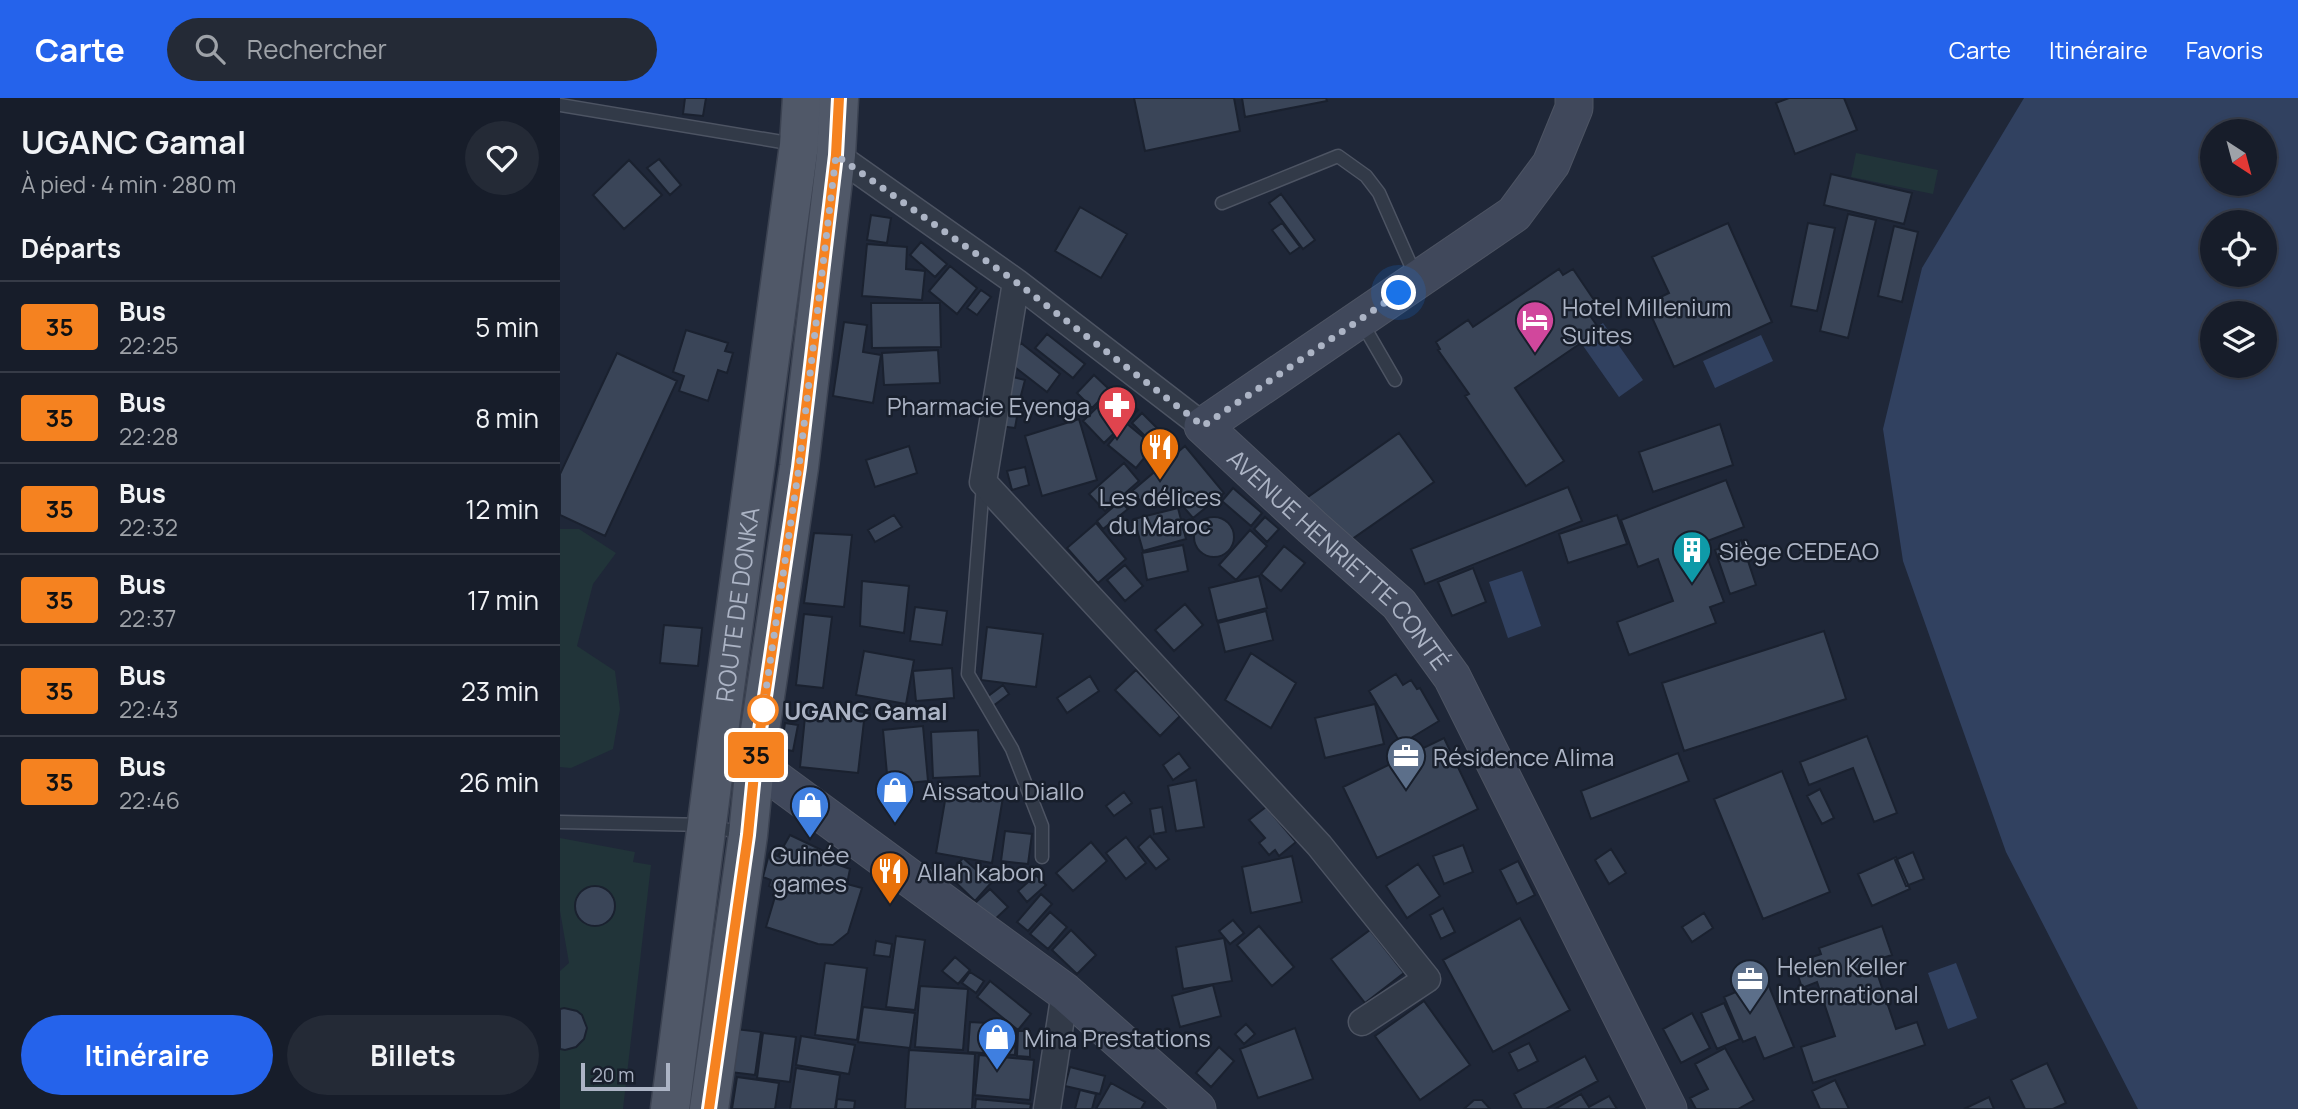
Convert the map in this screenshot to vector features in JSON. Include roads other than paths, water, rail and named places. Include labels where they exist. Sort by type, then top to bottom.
[{"type":"main road","name":"ROUTE DE DONKA","points":[[670,1109],[799,145],[802,98]]},
{"type":"main road","name":"ROUTE DE DONKA","points":[[709,1109],[748,835],[755,764],[799,467],[836,155],[839,98]]},
{"type":"main road","points":[[1203,426],[1514,214],[1551,164],[1574,108],[1574,98]]},
{"type":"main road","name":"AVENUE HENRIETTE CONTÉ","points":[[1203,426],[1399,604],[1452,677],[1668,1109]]},
{"type":"main road","points":[[718,738],[1065,992],[1196,1109]]},
{"type":"street","name":"AVENUE HENRIETTE CONTÉ","points":[[836,155],[1016,282],[1203,426]]},
{"type":"street","points":[[1016,282],[984,482],[1319,845],[1427,979],[1362,1022]]},
{"type":"street","points":[[1047,1109],[1065,992]]},
{"type":"lane","points":[[560,105],[799,145]]},
{"type":"lane","points":[[1222,203],[1338,156],[1366,177],[1379,193],[1418,281]]},
{"type":"lane","points":[[1360,319],[1395,380]]},
{"type":"lane","points":[[984,482],[968,674],[1012,749],[1042,826],[1042,857]]},
{"type":"lane","points":[[560,822],[708,825],[748,835]]},
{"type":"water","points":[[2024,98],[2298,98],[2298,1109],[2138,1109],[2006,852],[1903,561],[1883,429],[1922,268]]},
{"type":"water","points":[[1603,323],[1643,380],[1619,397],[1579,340]]},
{"type":"water","points":[[1761,335],[1773,361],[1715,388],[1703,361]]},
{"type":"water","points":[[1522,571],[1541,626],[1508,638],[1489,582]]},
{"type":"water","points":[[1956,963],[1977,1018],[1948,1029],[1928,973]]},
{"type":"place","name":"Hotel Millenium Suites","points":[[1535,354]]},
{"type":"place","name":"Pharmacie Eyenga","points":[[1117,439]]},
{"type":"place","name":"Les délices du Maroc","points":[[1160,481]]},
{"type":"place","name":"Siège CEDEAO","points":[[1692,584]]},
{"type":"place","name":"UGANC Gamal","points":[[763,710]]},
{"type":"place","name":"Résidence Alima","points":[[1406,790]]},
{"type":"place","name":"Aissatou Diallo","points":[[895,824]]},
{"type":"place","name":"Guinée games","points":[[810,839]]},
{"type":"place","name":"Allah kabon","points":[[890,905]]},
{"type":"place","name":"Helen Keller International","points":[[1750,1013]]},
{"type":"place","name":"Mina Prestations","points":[[997,1071]]}]
